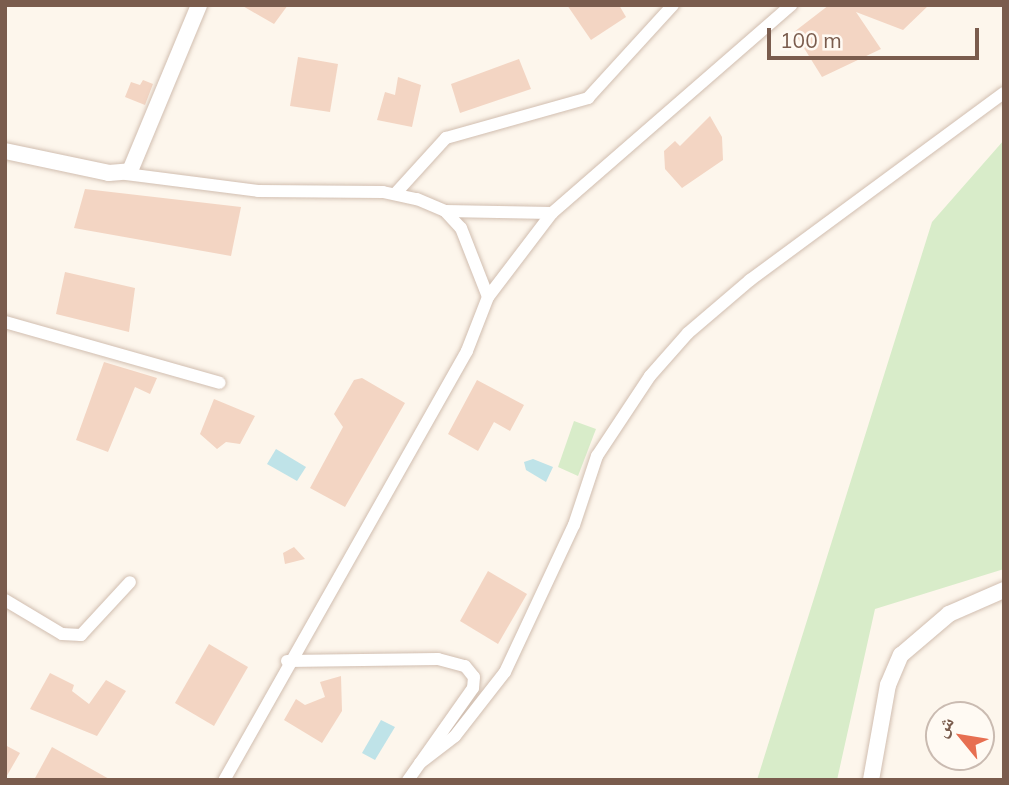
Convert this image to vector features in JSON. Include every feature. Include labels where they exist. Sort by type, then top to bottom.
[{"type":"street","points":[[126,174],[200,5]]},
{"type":"street","points":[[395,194],[446,138],[588,98],[673,5]]},
{"type":"street","points":[[224,780],[287,661],[467,351],[488,297],[552,213],[791,5]]},
{"type":"street","points":[[420,763],[455,736],[505,672],[574,526],[597,456],[657,367],[750,280],[1004,93]]},
{"type":"street","points":[[5,151],[126,174],[258,191],[395,194],[445,211],[552,213]]},
{"type":"street","points":[[445,211],[472,250],[488,297]]},
{"type":"street","points":[[5,322],[220,383]]},
{"type":"street","points":[[5,600],[62,634],[80,635],[130,582]]},
{"type":"street","points":[[871,780],[888,685],[901,655],[949,614],[1004,590]]},
{"type":"street","points":[[287,661],[439,659],[466,666],[474,677],[473,688],[408,780]]},
{"type":"green space","points":[[1004,140],[1004,569],[875,609],[837,780],[757,780],[932,222]]},
{"type":"green space","points":[[574,421],[596,429],[578,476],[558,467]]},
{"type":"water","points":[[276,449],[306,467],[297,481],[267,464]]},
{"type":"water","points":[[533,459],[553,467],[546,482],[526,470],[524,462]]},
{"type":"water","points":[[381,720],[395,727],[375,760],[362,753]]},
{"type":"building","points":[[241,5],[288,5],[274,24]]},
{"type":"building","points":[[567,5],[619,5],[626,17],[591,40]]},
{"type":"building","points":[[829,5],[929,5],[903,30],[856,12],[881,49],[822,77],[794,32]]},
{"type":"building","points":[[298,57],[338,64],[330,112],[290,106]]},
{"type":"building","points":[[519,59],[531,89],[460,113],[451,84]]},
{"type":"building","points":[[398,77],[421,85],[412,127],[377,120],[385,92],[395,95]]},
{"type":"building","points":[[143,80],[153,84],[145,105],[125,97],[131,82],[140,85]]},
{"type":"building","points":[[710,116],[722,137],[723,160],[682,188],[665,169],[664,151],[675,141],[680,146]]},
{"type":"building","points":[[85,189],[241,207],[231,256],[74,228]]},
{"type":"building","points":[[65,272],[135,288],[129,332],[56,314]]},
{"type":"building","points":[[104,362],[157,378],[150,394],[135,387],[108,452],[76,440]]},
{"type":"building","points":[[362,378],[405,403],[345,507],[310,488],[343,427],[334,414],[354,380]]},
{"type":"building","points":[[477,380],[524,405],[510,431],[494,422],[478,451],[448,434]]},
{"type":"building","points":[[214,399],[255,416],[240,444],[226,442],[217,449],[200,434]]},
{"type":"building","points":[[294,547],[305,559],[285,564],[283,553]]},
{"type":"building","points":[[488,571],[527,594],[498,644],[460,621]]},
{"type":"building","points":[[209,644],[248,667],[214,726],[175,703]]},
{"type":"building","points":[[50,673],[74,685],[72,691],[89,704],[106,680],[126,691],[97,736],[30,709]]},
{"type":"building","points":[[341,676],[342,711],[322,743],[284,720],[296,699],[305,705],[325,697],[320,682]]},
{"type":"building","points":[[5,745],[20,753],[5,779]]},
{"type":"building","points":[[52,747],[111,780],[34,780]]}]
